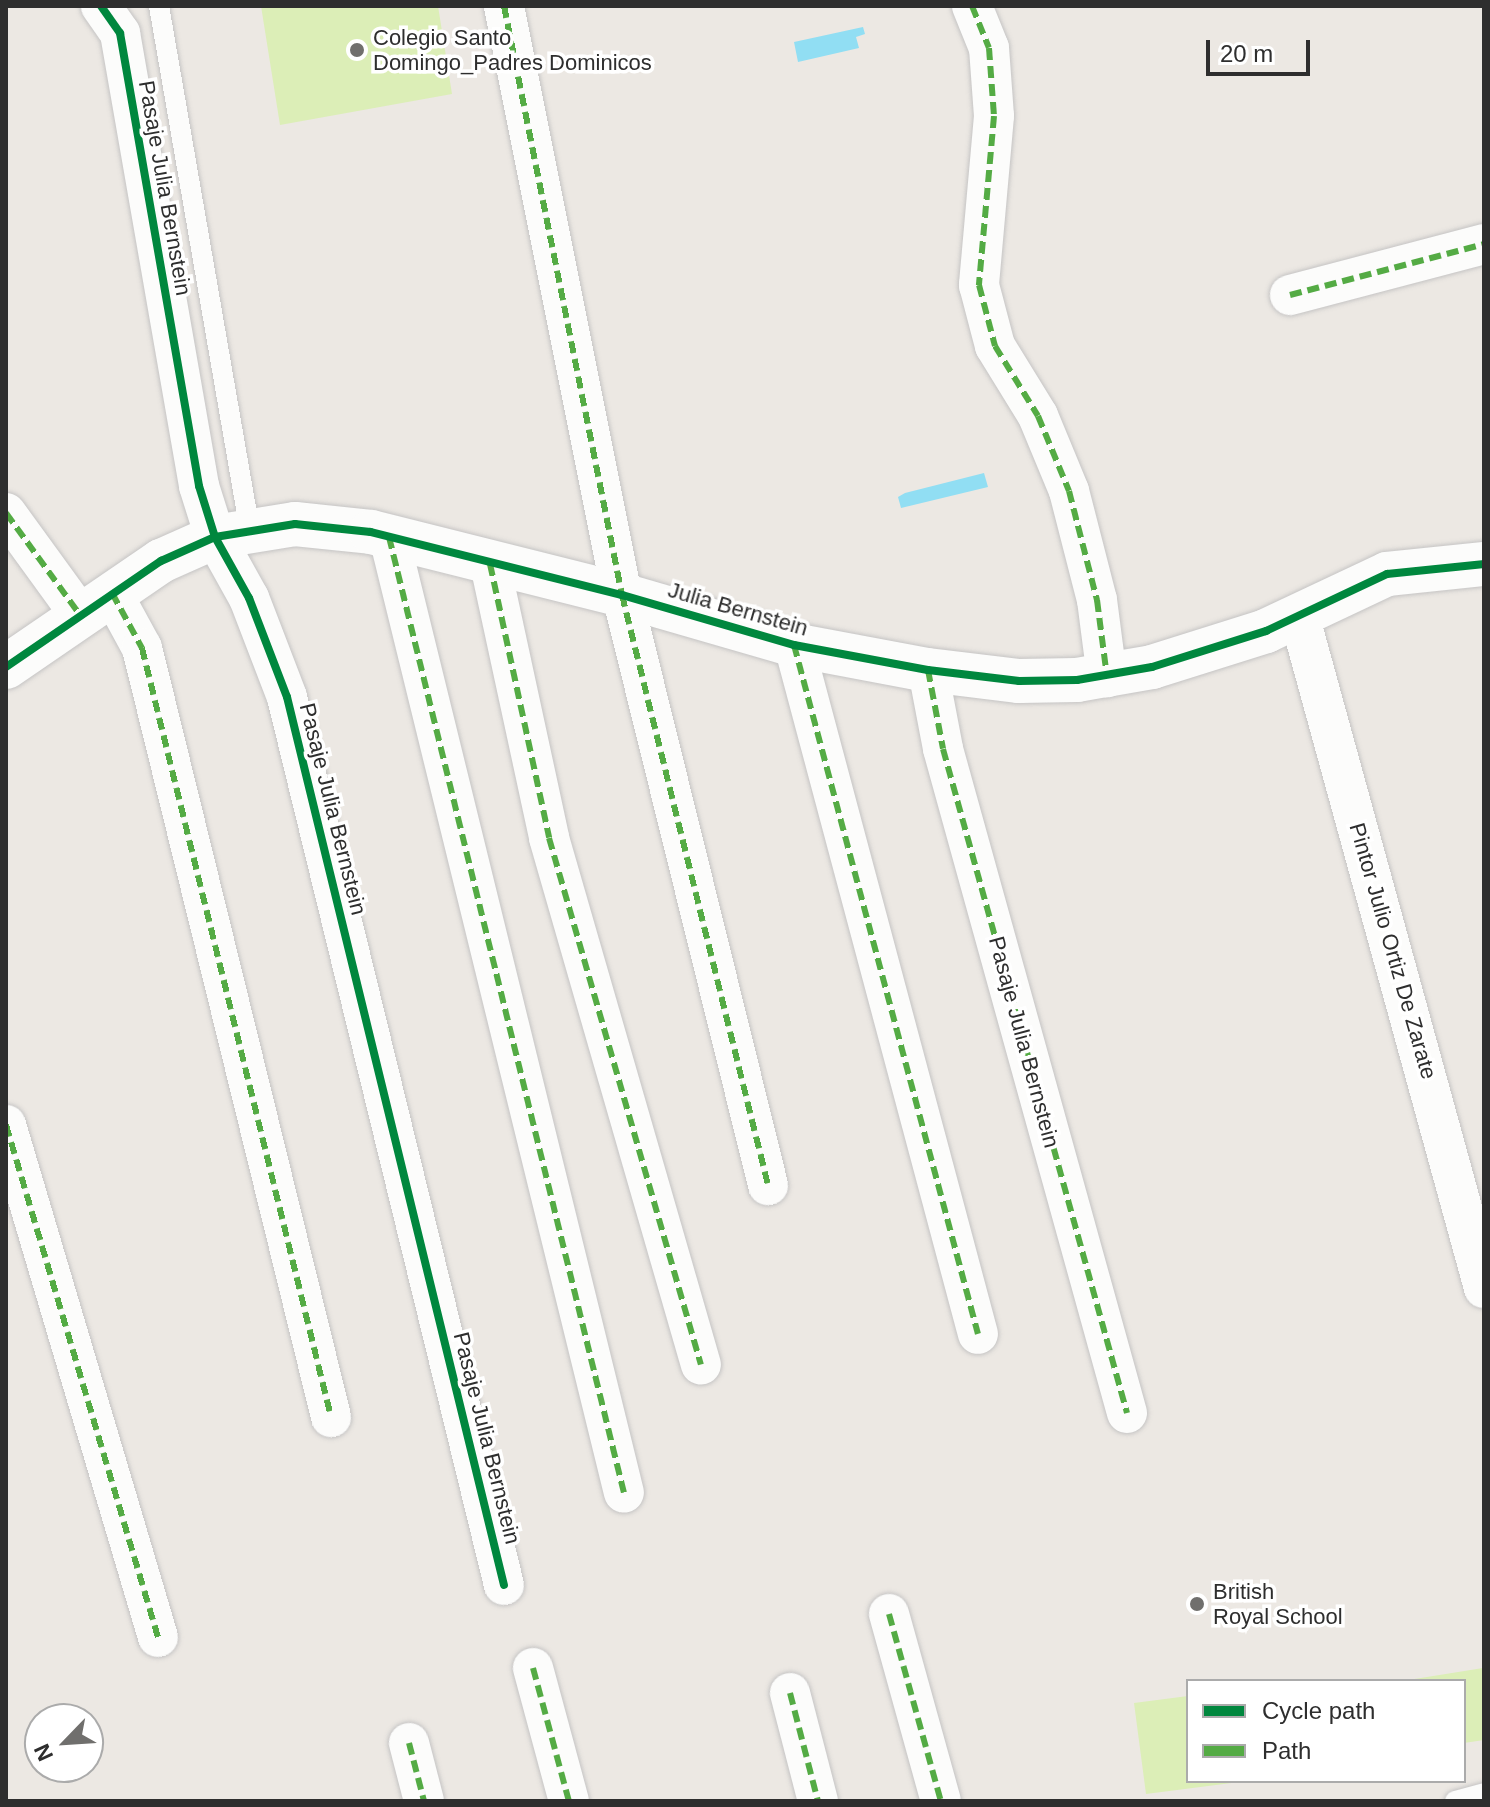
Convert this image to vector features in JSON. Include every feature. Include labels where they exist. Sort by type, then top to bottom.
[{"type":"street","name":"Pasaje Julia Bernstein","points":[[101,6],[120,33],[199,486],[233,534],[249,598],[287,697],[504,1585]]},
{"type":"street","points":[[504,6],[622,595],[768,1185]]},
{"type":"street","points":[[972,6],[989,48],[994,116],[979,285],[995,346],[1038,416],[1069,491],[1097,600],[1107,677]]},
{"type":"street","points":[[1290,295],[1484,244]]},
{"type":"street","points":[[6,513],[142,648],[331,1417]]},
{"type":"street","name":"Julia Bernstein","points":[[6,667],[161,561],[233,534],[295,524],[389,537],[622,595],[794,645],[928,670],[1019,681],[1107,677],[1232,644],[1387,574],[1484,564]]},
{"type":"street","points":[[389,537],[624,1493]]},
{"type":"street","points":[[490,564],[549,838],[701,1365]]},
{"type":"street","name":"Pintor Julio Ortiz De Zarate","points":[[1299,615],[1484,1288]]},
{"type":"street","points":[[794,645],[978,1334]]},
{"type":"street","name":"Pasaje Julia Bernstein","points":[[928,670],[943,749],[1127,1413]]},
{"type":"street","points":[[6,1125],[158,1637]]},
{"type":"street","points":[[889,1614],[941,1801]]},
{"type":"street","points":[[533,1668],[569,1801]]},
{"type":"street","points":[[790,1693],[818,1801]]},
{"type":"street","points":[[409,1743],[424,1801]]},
{"type":"lane","points":[[159,6],[233,534]]},
{"type":"lane","points":[[1455,1801],[1484,1793]]},
{"type":"green space","name":"Colegio Santo Domingo_Padres Dominicos","points":[[261,6],[438,6],[452,94],[280,125]]},
{"type":"green space","points":[[1483,1668],[1484,1740],[1466,1743],[1466,1679],[1414,1679]]},
{"type":"green space","points":[[1186,1696],[1186,1783],[1231,1783],[1146,1794],[1134,1703]]},
{"type":"water","points":[[863,27],[865,34],[856,37],[859,48],[798,62],[794,42]]},
{"type":"water","points":[[984,473],[988,487],[901,508],[898,497],[905,493]]},
{"type":"marked path","points":[[504,6],[622,595],[768,1185]]},
{"type":"marked path","points":[[972,6],[989,48],[994,116],[979,285],[995,346],[1038,416],[1069,491],[1097,600],[1107,677]]},
{"type":"marked path","points":[[1290,295],[1484,244]]},
{"type":"marked path","points":[[6,513],[80,615]]},
{"type":"marked path","points":[[389,537],[624,1493]]},
{"type":"marked path","points":[[490,564],[549,838],[701,1365]]},
{"type":"marked path","points":[[112,593],[142,648],[331,1417]]},
{"type":"marked path","points":[[794,645],[978,1334]]},
{"type":"marked path","points":[[928,670],[943,749],[1127,1413]]},
{"type":"marked path","points":[[6,1125],[158,1637]]},
{"type":"marked path","points":[[889,1614],[941,1801]]},
{"type":"marked path","points":[[533,1668],[569,1801]]},
{"type":"marked path","points":[[790,1693],[818,1801]]},
{"type":"marked path","points":[[409,1743],[424,1801]]},
{"type":"cycle path","points":[[101,6],[120,33],[199,486],[215,537],[249,598],[287,697],[504,1585]]},
{"type":"cycle path","points":[[6,667],[161,561],[215,537],[295,524],[371,532],[622,595],[794,645],[928,670],[1019,681],[1077,680],[1152,667],[1266,631],[1387,574],[1484,564]]},
{"type":"place","name":"Colegio Santo Domingo_Padres Dominicos","points":[[357,50]]},
{"type":"place","name":"British Royal School","points":[[1197,1604]]}]
